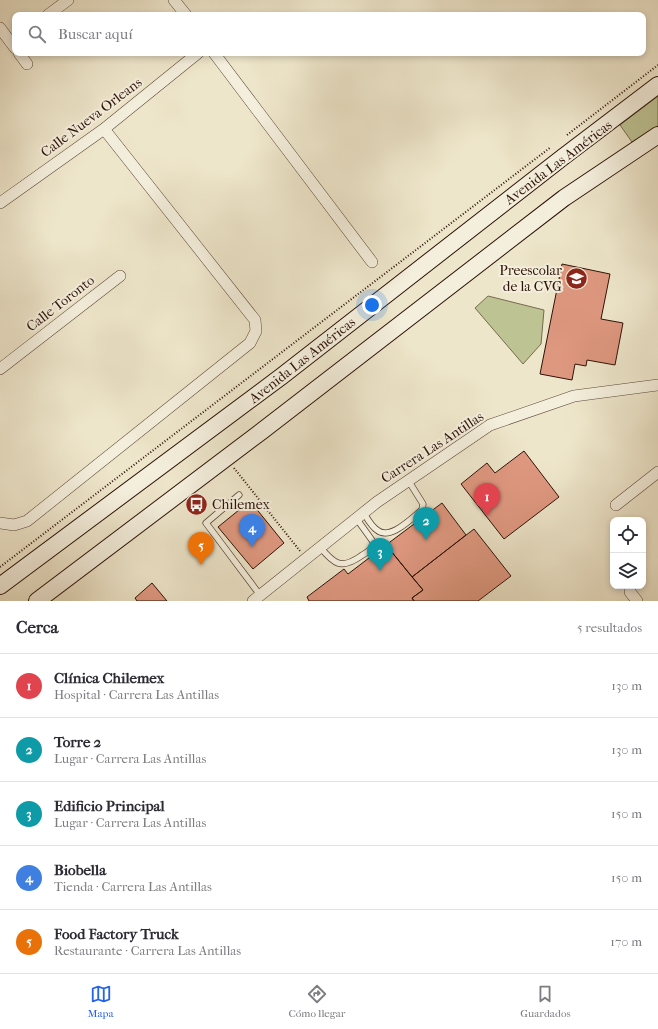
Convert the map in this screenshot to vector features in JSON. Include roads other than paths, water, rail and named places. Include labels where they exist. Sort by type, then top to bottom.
[{"type":"main road","name":"Avenida Las Américas","points":[[0,586],[282,376],[563,156],[658,85]]},
{"type":"main road","points":[[37,601],[226,458],[564,198],[658,135]]},
{"type":"street","points":[[52,12],[68,0]]},
{"type":"street","points":[[174,0],[184,12]]},
{"type":"street","points":[[0,28],[12,42]]},
{"type":"street","points":[[21,56],[27,64]]},
{"type":"street","name":"Calle Nueva Orleans","points":[[0,202],[104,128],[194,56]]},
{"type":"street","points":[[216,56],[372,262]]},
{"type":"street","points":[[1,523],[14,525],[27,521],[250,343],[256,331],[255,320],[104,128]]},
{"type":"street","name":"Calle Toronto","points":[[0,369],[120,276]]},
{"type":"street","name":"Carrera Las Antillas","points":[[257,598],[360,515],[408,480],[490,425],[574,396],[658,385]]},
{"type":"street","points":[[616,505],[658,472]]},
{"type":"street","points":[[630,592],[636,601]]},
{"type":"lane","points":[[360,515],[377,530],[383,533],[392,532],[400,527],[422,510],[423,504],[408,480]]},
{"type":"lane","points":[[240,495],[206,523],[257,598]]},
{"type":"lane","points":[[320,546],[330,559],[341,565],[350,564],[372,548],[374,543],[360,515]]},
{"type":"place","name":"Preescolar de la CVG","points":[[577,278]]},
{"type":"place","name":"Chilemex","points":[[197,504]]},
{"type":"place","name":"Clínica Chilemex","points":[[487,516]]},
{"type":"place","name":"Torre 2","points":[[426,540]]},
{"type":"place","name":"Biobella","points":[[252,547]]},
{"type":"place","name":"Food Factory Truck","points":[[201,565]]},
{"type":"place","name":"Edificio Principal","points":[[380,571]]}]
